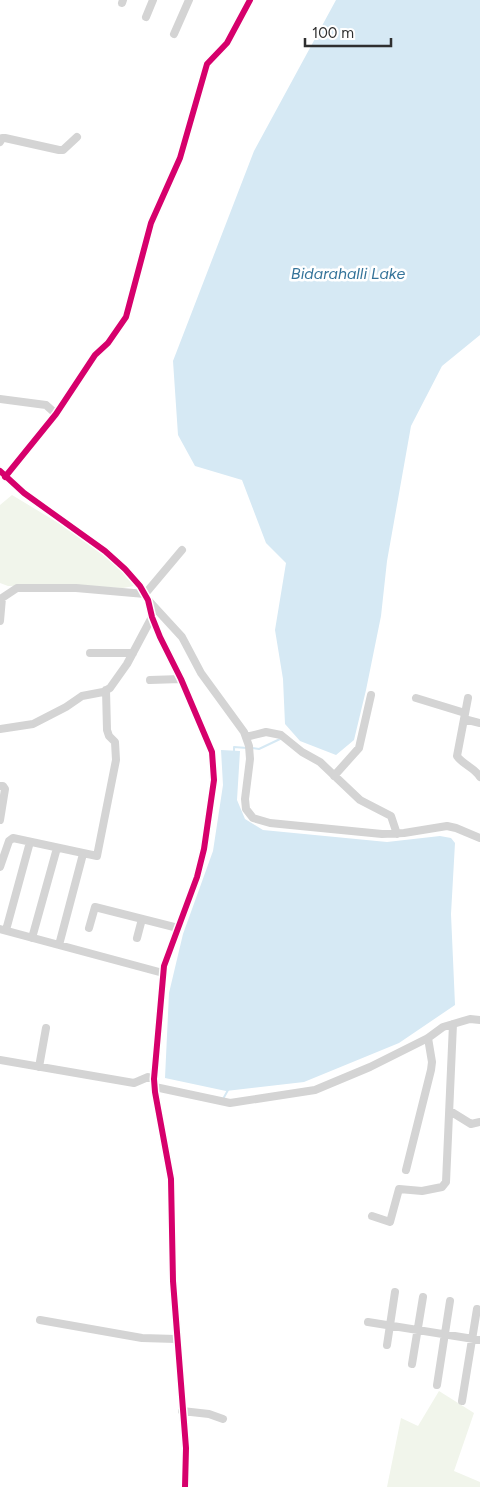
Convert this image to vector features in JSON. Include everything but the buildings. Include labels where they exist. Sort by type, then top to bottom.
[{"type":"street","points":[[146,17],[153,0]]},
{"type":"street","points":[[174,34],[189,0]]},
{"type":"street","points":[[250,0],[227,43],[207,64],[180,158],[151,222],[126,317],[108,343],[95,355],[56,414],[3,474],[24,493],[106,551],[131,575],[146,597],[182,637],[201,674],[238,722],[246,737],[250,759],[245,804],[250,816],[270,824],[382,834],[397,834],[448,826],[480,838]]},
{"type":"street","points":[[0,142],[2,138],[5,138],[63,150],[77,137]]},
{"type":"street","points":[[0,398],[46,405],[56,414]]},
{"type":"street","points":[[146,597],[182,550]]},
{"type":"street","points":[[0,621],[2,598],[17,588],[76,588],[146,597]]},
{"type":"street","points":[[146,597],[152,617],[210,746],[214,772],[204,849],[198,877],[166,959],[163,973],[155,1083],[171,1179],[176,1339],[186,1448],[185,1487]]},
{"type":"street","points":[[0,729],[33,724],[66,707],[82,696],[106,690],[114,682],[133,653],[152,617]]},
{"type":"street","points":[[90,653],[133,653]]},
{"type":"street","points":[[150,680],[181,679]]},
{"type":"street","points":[[0,867],[11,839],[83,854],[95,856],[98,854],[115,766],[115,742],[109,736],[107,730],[106,690]]},
{"type":"street","points":[[334,776],[349,762],[359,748],[371,695]]},
{"type":"street","points":[[416,698],[480,722]]},
{"type":"street","points":[[468,698],[457,756],[461,761],[472,767],[480,777]]},
{"type":"street","points":[[246,737],[266,732],[282,735],[302,752],[320,762],[360,800],[391,816],[397,834]]},
{"type":"street","points":[[0,786],[3,786],[5,789],[0,820]]},
{"type":"street","points":[[30,842],[3,930],[163,973]]},
{"type":"street","points":[[32,938],[58,848]]},
{"type":"street","points":[[59,945],[83,854]]},
{"type":"street","points":[[89,928],[94,907],[178,928]]},
{"type":"street","points":[[137,938],[142,919]]},
{"type":"street","points":[[0,1060],[134,1083],[148,1077],[155,1083],[223,1101],[236,1102],[318,1089],[370,1067],[428,1038],[440,1029],[470,1019],[480,1020]]},
{"type":"street","points":[[372,1216],[390,1222],[399,1189],[422,1191],[442,1187],[446,1182],[453,1024]]},
{"type":"street","points":[[39,1066],[46,1028]]},
{"type":"street","points":[[406,1170],[431,1070],[432,1062],[428,1038]]},
{"type":"street","points":[[450,1111],[471,1124],[480,1122]]},
{"type":"street","points":[[387,1345],[395,1292]]},
{"type":"street","points":[[412,1364],[423,1297]]},
{"type":"street","points":[[437,1385],[450,1301]]},
{"type":"street","points":[[462,1401],[476,1340],[477,1309]]},
{"type":"street","points":[[40,1320],[142,1338],[176,1339]]},
{"type":"street","points":[[368,1322],[476,1340]]},
{"type":"street","points":[[182,1411],[209,1414],[223,1419]]},
{"type":"shaded area","points":[[12,495],[70,530],[114,563],[134,586],[123,588],[51,585],[8,586],[0,583],[0,505]]},
{"type":"shaded area","points":[[439,1391],[474,1413],[454,1471],[480,1482],[480,1487],[387,1487],[401,1418],[418,1426]]},
{"type":"water","name":"Bidarahalli Lake","points":[[336,0],[480,0],[480,335],[442,366],[411,426],[387,561],[381,616],[366,690],[354,740],[336,755],[300,741],[285,724],[283,679],[275,630],[286,563],[266,543],[242,480],[195,466],[178,435],[173,361],[254,151]]},
{"type":"water","points":[[221,750],[240,751],[237,800],[245,819],[263,830],[387,842],[440,836],[451,838],[455,843],[451,914],[455,1005],[399,1043],[304,1082],[226,1091],[165,1078],[169,993],[183,934],[213,851],[223,785]]},
{"type":"waterway","points":[[252,748],[259,749],[280,739]]},
{"type":"waterway","points":[[234,752],[234,747],[247,748]]},
{"type":"waterway","points":[[223,1099],[228,1090]]},
{"type":"cycle path","points":[[5,477],[56,414],[95,355],[108,343],[126,317],[151,223],[180,158],[207,64],[227,43],[250,0]]},
{"type":"cycle path","points":[[0,471],[24,493],[105,551],[140,586],[148,600],[160,637],[181,679],[212,752],[214,780],[204,849],[197,877],[164,966],[154,1079],[171,1179],[173,1281],[186,1448],[185,1487]]}]
